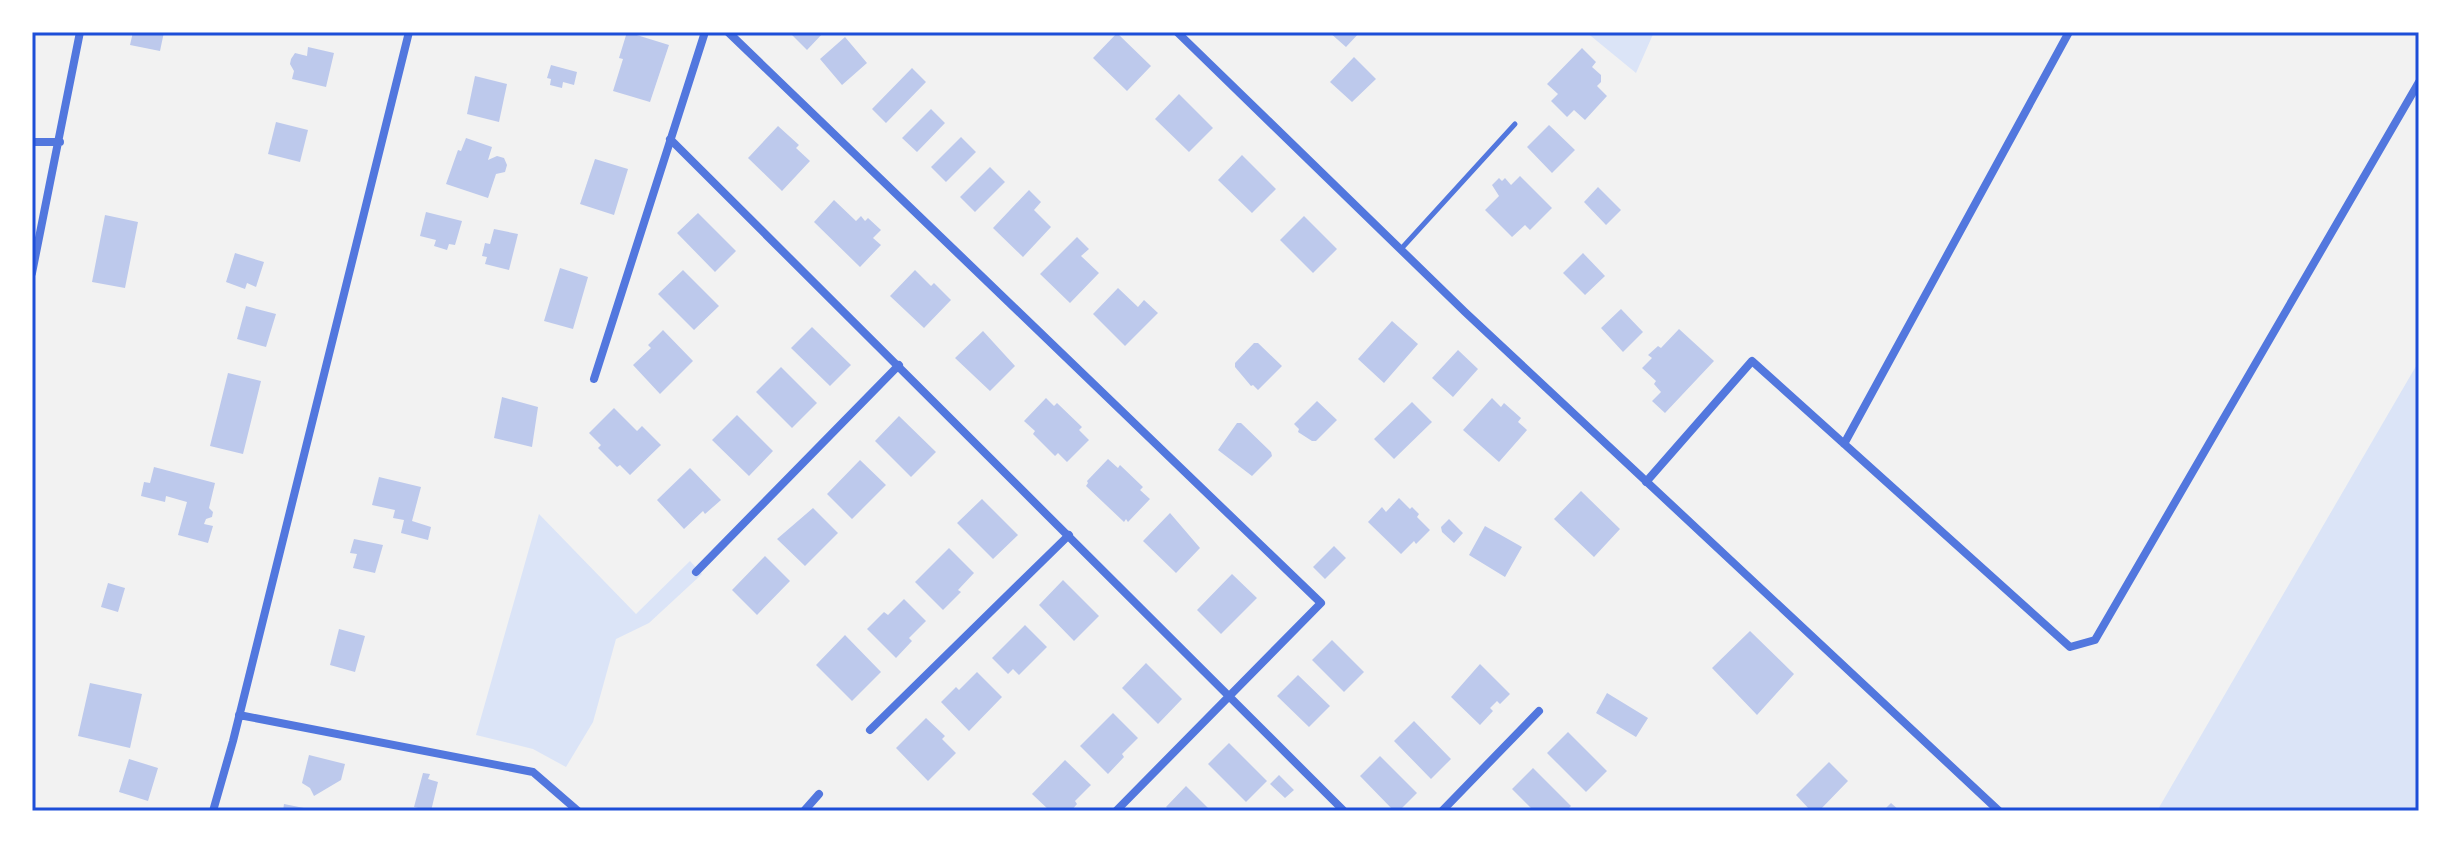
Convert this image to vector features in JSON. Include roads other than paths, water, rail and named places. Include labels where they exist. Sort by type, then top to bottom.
[{"type":"street","points":[[32,273],[80,32]]},
{"type":"street","points":[[213,811],[409,32]]},
{"type":"street","points":[[594,379],[705,32]]},
{"type":"street","points":[[728,32],[1321,603],[1116,811]]},
{"type":"street","points":[[1177,32],[1400,249],[1999,811]]},
{"type":"street","points":[[1844,444],[2069,32]]},
{"type":"street","points":[[1646,482],[1752,361],[2070,647],[2095,640],[2419,82]]},
{"type":"street","points":[[670,139],[1344,811]]},
{"type":"street","points":[[32,142],[60,142]]},
{"type":"street","points":[[696,572],[899,365]]},
{"type":"street","points":[[870,730],[1069,535]]},
{"type":"street","points":[[1442,811],[1539,711]]},
{"type":"street","points":[[239,715],[533,772],[578,811]]},
{"type":"street","points":[[804,811],[819,794]]},
{"type":"lane","points":[[1400,249],[1515,124]]}]
